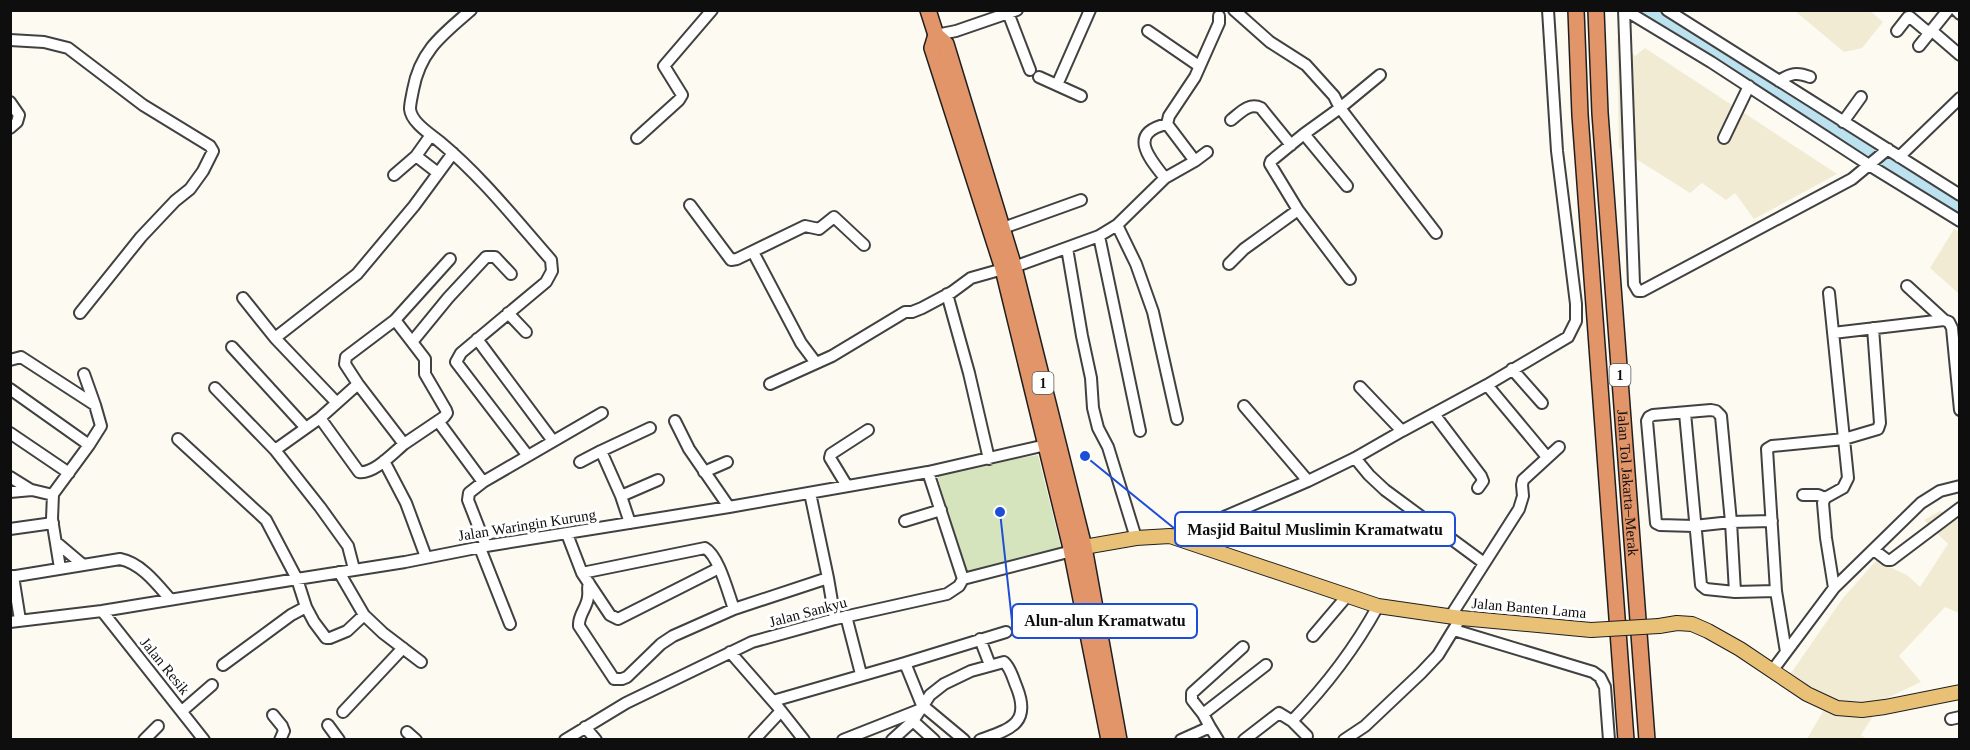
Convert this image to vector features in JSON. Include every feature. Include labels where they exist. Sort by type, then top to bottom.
[{"type":"highway","name":"1","points":[[927,10],[936,35],[946,44],[1003,228],[1009,268],[1046,445],[1078,549],[1108,740]]},
{"type":"highway","name":"Jalan Tol Jakarta–Merak","points":[[1576,10],[1580,115],[1626,740]]},
{"type":"highway","name":"Jalan Tol Jakarta–Merak","points":[[1596,10],[1600,113],[1647,740]]},
{"type":"highway","name":"1","points":[[936,35],[932,48],[1009,268],[1078,549],[1119,740]]},
{"type":"main road","name":"Jalan Banten Lama","points":[[1078,549],[1136,538],[1170,536],[1378,606],[1455,622],[1591,630],[1677,623],[1692,624],[1740,649],[1816,699],[1848,710],[1885,707],[1959,692]]},
{"type":"street","points":[[471,10],[425,54],[415,78],[410,110],[412,117],[430,135],[492,190],[551,260],[552,271],[546,282],[456,359],[456,364],[528,456]]},
{"type":"street","points":[[637,138],[682,95],[664,66],[712,10]]},
{"type":"street","points":[[1057,85],[1090,10]]},
{"type":"street","points":[[1234,10],[1270,42],[1306,66],[1334,96],[1436,232]]},
{"type":"street","points":[[1170,536],[1224,517],[1355,458],[1568,337],[1576,321],[1576,304],[1557,151],[1548,10]]},
{"type":"street","points":[[1624,10],[1749,86],[1880,156],[1899,157],[1959,195]]},
{"type":"street","points":[[1624,10],[1634,284],[1638,291],[1642,291],[1852,179],[1880,156]]},
{"type":"street","points":[[1666,10],[1843,122],[1880,156],[1959,221]]},
{"type":"street","points":[[1918,46],[1948,10]]},
{"type":"street","points":[[1956,10],[1959,14]]},
{"type":"street","points":[[936,35],[956,31],[1011,12],[1034,74],[1081,96]]},
{"type":"street","points":[[1167,124],[1169,116],[1189,87],[1219,23],[1219,12]]},
{"type":"street","points":[[1897,31],[1908,17],[1912,18],[1959,55]]},
{"type":"street","points":[[1148,31],[1199,66]]},
{"type":"street","points":[[13,42],[44,42],[68,48],[143,105],[213,150],[213,154],[190,189],[175,201],[141,237],[80,313]]},
{"type":"street","points":[[1779,81],[1790,73],[1810,77]]},
{"type":"street","points":[[1350,279],[1298,210],[1270,164],[1304,134],[1341,108],[1380,75]]},
{"type":"street","points":[[1725,138],[1749,86]]},
{"type":"street","points":[[1843,122],[1861,97]]},
{"type":"street","points":[[1899,157],[1959,98]]},
{"type":"street","points":[[10,102],[20,115],[17,122],[10,128]]},
{"type":"street","points":[[1231,120],[1249,106],[1256,105],[1291,145]]},
{"type":"street","points":[[1167,124],[1195,160]]},
{"type":"street","points":[[1165,178],[1148,157],[1143,145],[1144,140],[1156,126],[1167,124]]},
{"type":"street","points":[[1304,134],[1347,186]]},
{"type":"street","points":[[394,175],[416,156],[430,135]]},
{"type":"street","points":[[770,384],[844,349],[905,312],[916,311],[971,278],[1009,268],[1099,236],[1117,225],[1165,178],[1207,152]]},
{"type":"street","points":[[275,338],[357,274],[399,225],[453,153]]},
{"type":"street","points":[[416,156],[438,173]]},
{"type":"street","points":[[1003,228],[1081,200]]},
{"type":"street","points":[[690,205],[731,260],[753,252],[805,226],[819,229],[834,217],[864,245]]},
{"type":"street","points":[[1229,264],[1244,249],[1298,210]]},
{"type":"street","points":[[1117,225],[1136,264],[1153,312],[1177,419]]},
{"type":"street","points":[[1099,236],[1140,430]]},
{"type":"street","points":[[1067,248],[1091,378],[1093,408],[1098,428],[1108,447],[1136,538]]},
{"type":"street","points":[[753,252],[801,343],[816,363]]},
{"type":"street","points":[[412,342],[486,257],[495,257],[511,274]]},
{"type":"street","points":[[404,444],[358,384],[345,364],[346,357],[395,320],[450,259]]},
{"type":"street","points":[[1907,286],[1949,322],[1952,328],[1959,410]]},
{"type":"street","points":[[1829,293],[1848,478],[1843,488],[1825,498],[1823,503],[1834,588]]},
{"type":"street","points":[[947,294],[969,373],[989,459]]},
{"type":"street","points":[[243,298],[275,338],[336,402]]},
{"type":"street","points":[[508,313],[526,332]]},
{"type":"street","points":[[320,418],[356,469],[365,473],[444,417],[446,410],[426,374],[425,359],[395,320]]},
{"type":"street","points":[[1833,333],[1944,320]]},
{"type":"street","points":[[1786,652],[1776,591],[1767,449],[1772,446],[1844,439],[1878,429],[1880,423],[1873,328]]},
{"type":"street","points":[[477,339],[553,441]]},
{"type":"street","points":[[232,347],[306,427]]},
{"type":"street","points":[[10,360],[21,357],[95,405]]},
{"type":"street","points":[[1512,369],[1542,403]]},
{"type":"street","points":[[60,568],[53,523],[53,495],[100,426],[84,374]]},
{"type":"street","points":[[275,450],[320,418],[358,384]]},
{"type":"street","points":[[1487,385],[1547,457]]},
{"type":"street","points":[[1360,387],[1402,431]]},
{"type":"street","points":[[215,388],[275,450],[320,507],[348,546],[354,569]]},
{"type":"street","points":[[10,389],[89,445]]},
{"type":"street","points":[[1244,406],[1308,481]]},
{"type":"street","points":[[1736,592],[1731,522],[1720,416],[1716,411],[1711,410],[1649,417],[1647,421],[1656,523],[1664,526],[1694,526],[1731,522],[1772,521]]},
{"type":"street","points":[[510,624],[468,500],[469,493],[483,482],[602,413]]},
{"type":"street","points":[[1685,413],[1701,587],[1736,592],[1776,591]]},
{"type":"street","points":[[1434,414],[1481,476],[1483,481],[1478,488]]},
{"type":"street","points":[[438,421],[483,482]]},
{"type":"street","points":[[675,422],[689,449],[729,507]]},
{"type":"street","points":[[580,462],[651,428]]},
{"type":"street","points":[[847,486],[830,458],[831,454],[868,430]]},
{"type":"street","points":[[10,433],[69,473]]},
{"type":"street","points":[[178,439],[266,520],[297,579],[306,607],[326,638],[347,630],[364,615]]},
{"type":"street","name":"Jalan Waringin Kurung","points":[[15,621],[102,610],[405,562],[729,507],[928,472],[1046,445]]},
{"type":"street","points":[[1344,740],[1365,726],[1438,655],[1484,562],[1519,509],[1523,496],[1523,480],[1559,447]]},
{"type":"street","points":[[602,451],[630,523]]},
{"type":"street","points":[[1355,458],[1385,490],[1484,562]]},
{"type":"street","points":[[384,461],[406,503],[426,557]]},
{"type":"street","points":[[704,472],[727,462]]},
{"type":"street","points":[[928,472],[963,579]]},
{"type":"street","points":[[10,477],[32,490],[53,495]]},
{"type":"street","points":[[621,496],[658,480]]},
{"type":"street","points":[[1772,671],[1834,588],[1921,503],[1940,491],[1959,486]]},
{"type":"street","points":[[10,492],[32,490]]},
{"type":"street","points":[[810,493],[835,619]]},
{"type":"street","points":[[1803,495],[1818,495],[1825,498]]},
{"type":"street","points":[[1874,550],[1887,560],[1891,560],[1959,508]]},
{"type":"street","points":[[905,521],[941,510]]},
{"type":"street","points":[[10,530],[53,523]]},
{"type":"street","points":[[567,534],[582,573],[610,615],[618,619],[719,568]]},
{"type":"street","points":[[56,542],[82,564]]},
{"type":"street","points":[[582,573],[705,548],[709,550],[719,568],[734,609]]},
{"type":"street","name":"Jalan Sankyu","points":[[565,740],[626,702],[752,642],[846,616],[948,594],[959,586],[963,579],[1078,549]]},
{"type":"street","points":[[15,621],[12,577],[115,559],[127,560],[151,578],[170,599]]},
{"type":"street","points":[[1832,566],[1856,567]]},
{"type":"street","points":[[339,572],[364,615],[383,633],[421,662]]},
{"type":"street","points":[[589,583],[587,588],[589,596],[579,619],[579,626],[614,679],[617,680],[627,677],[661,644],[674,636],[734,609],[828,578]]},
{"type":"street","points":[[1313,636],[1347,596]]},
{"type":"street","points":[[1292,721],[1317,695],[1362,635],[1378,606]]},
{"type":"street","points":[[223,665],[291,615],[306,607]]},
{"type":"street","name":"Jalan Resik","points":[[102,610],[204,740]]},
{"type":"street","points":[[846,616],[861,674]]},
{"type":"street","points":[[1455,622],[1593,672],[1600,677],[1605,687],[1609,740]]},
{"type":"street","points":[[773,701],[1006,632]]},
{"type":"street","points":[[980,639],[990,665]]},
{"type":"street","points":[[1205,733],[1203,714],[1192,700],[1192,693],[1243,647]]},
{"type":"street","points":[[344,712],[403,648]]},
{"type":"street","points":[[730,652],[804,740]]},
{"type":"street","points":[[892,740],[913,721],[930,695],[951,679],[1004,662],[1009,668],[1021,699],[1022,711],[1015,722],[998,733],[980,740]]},
{"type":"street","points":[[905,663],[921,708],[964,740]]},
{"type":"street","points":[[1203,714],[1266,665]]},
{"type":"street","points":[[182,711],[212,686]]},
{"type":"street","points":[[843,740],[921,708]]},
{"type":"street","points":[[754,740],[781,711]]},
{"type":"street","points":[[1244,740],[1277,714],[1282,714],[1292,721],[1307,736]]},
{"type":"street","points":[[273,715],[284,731],[280,740]]},
{"type":"street","points":[[913,721],[934,740]]},
{"type":"street","points":[[328,725],[339,740]]},
{"type":"street","points":[[144,740],[158,726]]},
{"type":"street","points":[[585,727],[596,740]]},
{"type":"street","points":[[1181,740],[1205,733],[1218,740]]},
{"type":"shaded area","points":[[1795,11],[1870,11],[1883,22],[1862,48],[1844,52]]},
{"type":"shaded area","points":[[1617,38],[1635,56],[1645,48],[1837,174],[1754,219],[1735,193],[1726,200],[1702,183],[1690,193],[1619,148]]},
{"type":"shaded area","points":[[1954,229],[1959,232],[1959,294],[1930,268]]},
{"type":"shaded area","points":[[1940,511],[1959,521],[1959,613],[1945,607],[1899,656],[1921,682],[1883,700],[1861,735],[1867,739],[1807,739],[1830,699],[1789,676],[1843,598],[1876,561],[1907,575],[1920,587],[1948,544],[1924,520]]},
{"type":"green space","points":[[1038,455],[1062,552],[966,571],[936,472]]},
{"type":"waterway","points":[[1647,10],[1960,212]]},
{"type":"place","name":"Masjid Baitul Muslimin Kramatwatu","points":[[1085,456]]},
{"type":"place","name":"Alun-alun Kramatwatu","points":[[1000,512]]}]
